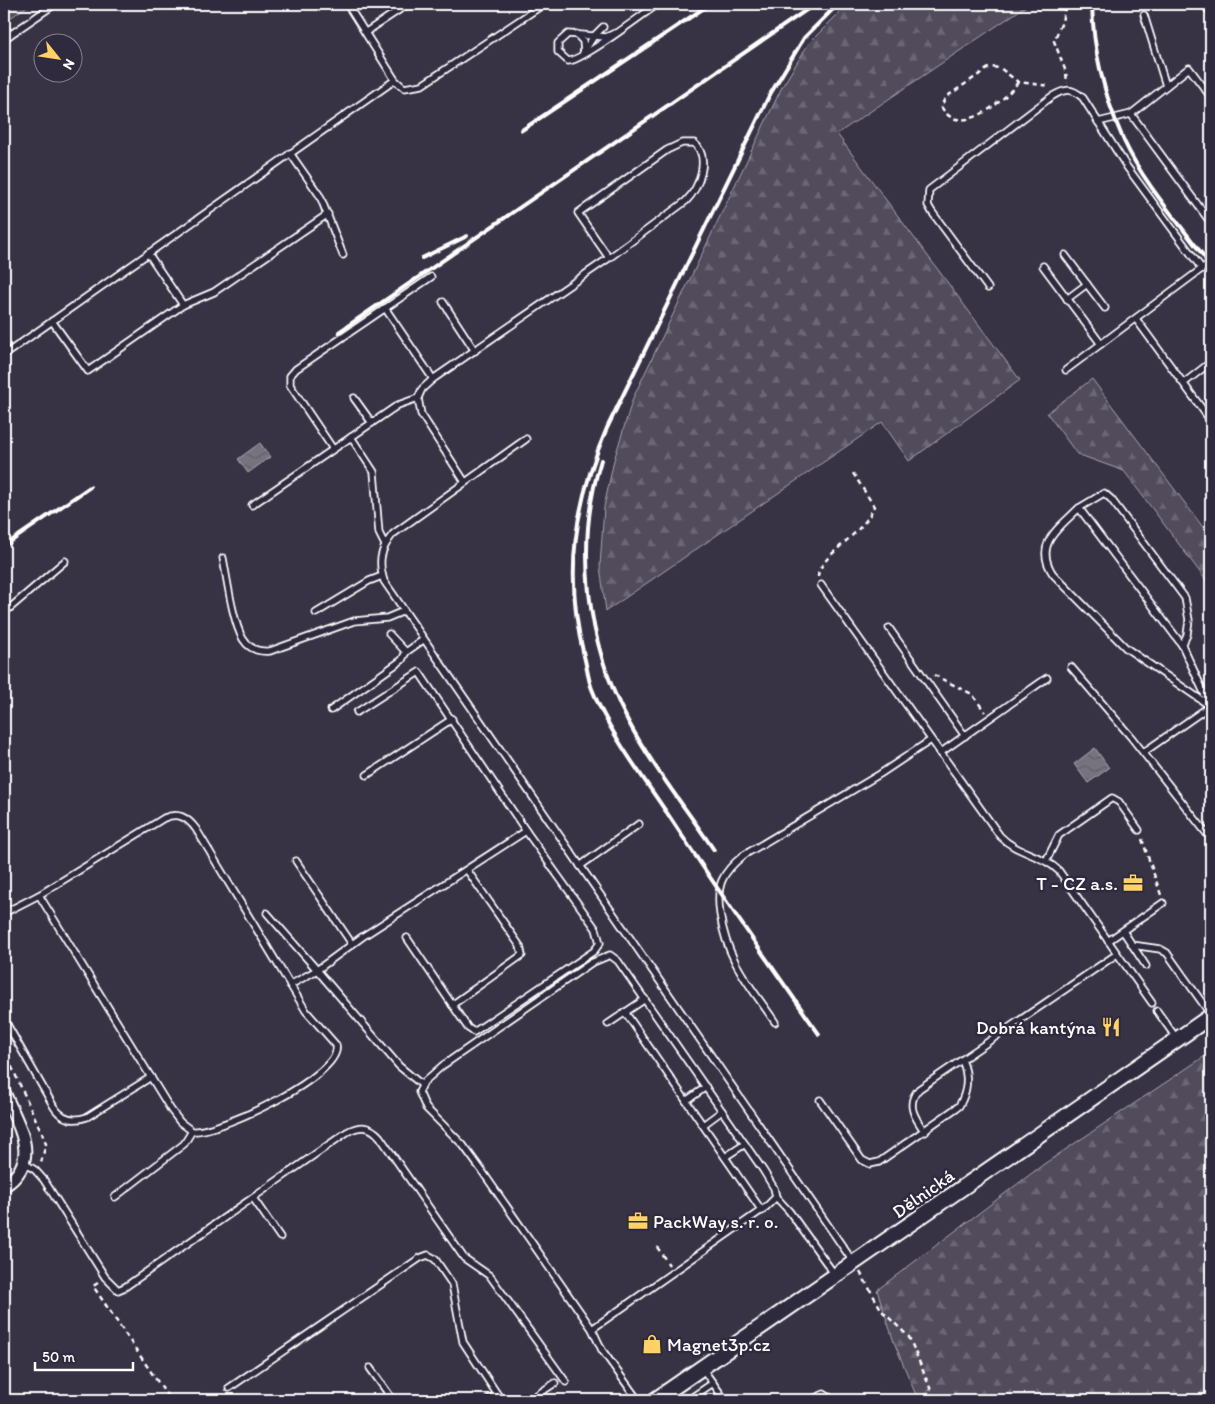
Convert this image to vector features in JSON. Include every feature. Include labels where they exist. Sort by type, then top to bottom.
[{"type":"street","name":"Dělnická","points":[[657,1400],[1211,1015]]},
{"type":"street","points":[[4,1092],[24,1139],[26,1155],[24,1163],[9,1183]]},
{"type":"lane","points":[[4,39],[55,4]]},
{"type":"lane","points":[[347,4],[395,80],[404,88],[422,85],[544,4]]},
{"type":"lane","points":[[366,32],[408,4]]},
{"type":"lane","points":[[616,33],[606,37],[572,34],[560,39],[558,52],[568,60],[582,55],[616,33],[658,4]]},
{"type":"lane","points":[[1202,4],[1211,12]]},
{"type":"lane","points":[[1144,15],[1166,86]]},
{"type":"lane","points":[[4,25],[10,35]]},
{"type":"lane","points":[[582,55],[594,36],[603,28]]},
{"type":"lane","points":[[572,34],[583,41],[582,55]]},
{"type":"lane","points":[[1098,122],[1131,114],[1189,68],[1211,97]]},
{"type":"lane","points":[[4,355],[395,80]]},
{"type":"lane","points":[[988,288],[928,205],[929,190],[1051,96],[1067,89],[1075,91],[1083,98],[1127,167],[1202,268]]},
{"type":"lane","points":[[1131,114],[1211,221]]},
{"type":"lane","points":[[465,482],[421,414],[418,398],[422,389],[609,258],[691,196],[699,182],[702,167],[701,154],[694,143],[682,143],[667,150],[578,213],[609,258]]},
{"type":"lane","points":[[290,153],[320,196],[343,255]]},
{"type":"lane","points":[[52,321],[88,371],[183,305],[214,292],[328,214]]},
{"type":"lane","points":[[148,253],[183,305]]},
{"type":"lane","points":[[1065,255],[1105,308]]},
{"type":"lane","points":[[1066,370],[1211,262]]},
{"type":"lane","points":[[1043,266],[1101,344]]},
{"type":"lane","points":[[333,450],[290,385],[292,372],[431,277]]},
{"type":"lane","points":[[1067,298],[1087,284]]},
{"type":"lane","points":[[443,302],[475,351]]},
{"type":"lane","points":[[385,308],[434,379]]},
{"type":"lane","points":[[1136,319],[1211,421]]},
{"type":"lane","points":[[1184,383],[1211,362]]},
{"type":"lane","points":[[354,398],[372,423]]},
{"type":"lane","points":[[252,505],[398,405],[418,398]]},
{"type":"lane","points":[[351,437],[374,472],[379,533],[385,545]]},
{"type":"lane","points":[[526,439],[400,527],[385,545],[380,558],[382,576],[390,592],[854,1263]]},
{"type":"lane","points":[[1182,644],[1187,635],[1188,620],[1185,598],[1122,514],[1104,493],[1079,508],[1049,540],[1046,556],[1050,568],[1126,648],[1210,707]]},
{"type":"lane","points":[[1079,508],[1182,644],[1210,707]]},
{"type":"lane","points":[[223,558],[242,638],[253,649],[260,652],[270,651],[354,621],[387,618],[404,612]]},
{"type":"lane","points":[[4,613],[65,561]]},
{"type":"lane","points":[[316,613],[369,581],[382,576]]},
{"type":"lane","points":[[821,585],[940,753],[1006,842],[1046,861],[1064,877],[1152,1003]]},
{"type":"lane","points":[[889,628],[965,736]]},
{"type":"lane","points":[[389,634],[406,652]]},
{"type":"lane","points":[[331,710],[396,666],[406,652],[423,640]]},
{"type":"lane","points":[[1071,667],[1144,752],[1211,839]]},
{"type":"lane","points":[[357,712],[419,672],[526,831],[596,929],[600,943],[594,951],[477,1031],[468,1028],[407,938]]},
{"type":"lane","points":[[940,753],[1047,678]]},
{"type":"lane","points":[[1144,752],[1210,707]]},
{"type":"lane","points":[[367,775],[452,719]]},
{"type":"lane","points":[[775,1022],[735,964],[726,944],[718,900],[722,879],[727,870],[744,855],[880,774],[931,740]]},
{"type":"lane","points":[[1046,861],[1059,835],[1112,798],[1119,802],[1139,830]]},
{"type":"lane","points":[[4,914],[39,895],[164,818],[175,814],[181,816],[196,828],[309,1016],[333,1040],[337,1050],[332,1062],[319,1074],[274,1102],[204,1131],[192,1131],[180,1122],[150,1077],[39,895]]},
{"type":"lane","points":[[580,866],[639,824]]},
{"type":"lane","points":[[290,985],[318,970],[352,944],[526,831]]},
{"type":"lane","points":[[296,861],[352,944]]},
{"type":"lane","points":[[452,1005],[522,954],[520,946],[467,870]]},
{"type":"lane","points":[[1108,940],[1164,903]]},
{"type":"lane","points":[[267,913],[400,1066],[422,1085]]},
{"type":"lane","points":[[1122,931],[1146,966]]},
{"type":"lane","points":[[1132,946],[1160,949],[1167,953],[1211,1015]]},
{"type":"lane","points":[[924,1132],[912,1112],[911,1105],[914,1094],[924,1084],[1117,954]]},
{"type":"lane","points":[[638,1400],[602,1350],[592,1329],[475,1161],[426,1108],[419,1092],[422,1085],[442,1066],[603,956],[610,955],[615,958],[645,999],[745,1144],[771,1184],[776,1197],[789,1211],[835,1276]]},
{"type":"lane","points":[[608,1024],[645,999]]},
{"type":"lane","points":[[1158,1011],[1177,1040]]},
{"type":"lane","points":[[625,1012],[762,1210]]},
{"type":"lane","points":[[4,1019],[54,1107],[65,1118],[79,1120],[86,1117],[150,1077]]},
{"type":"lane","points":[[820,1100],[858,1156],[865,1162],[874,1164],[882,1161],[952,1113],[964,1098],[967,1081],[962,1060]]},
{"type":"lane","points":[[686,1101],[706,1087]]},
{"type":"lane","points":[[703,1125],[722,1111]]},
{"type":"lane","points":[[24,1163],[39,1174],[105,1277],[114,1288],[121,1290],[347,1132],[359,1126],[371,1129],[380,1137],[464,1258],[490,1276],[566,1382]]},
{"type":"lane","points":[[115,1197],[184,1144],[192,1131]]},
{"type":"lane","points":[[725,1157],[745,1144]]},
{"type":"lane","points":[[592,1329],[762,1210],[776,1197]]},
{"type":"lane","points":[[252,1198],[280,1237]]},
{"type":"lane","points":[[229,1388],[420,1258],[428,1255],[435,1259],[452,1284],[463,1342],[501,1400]]},
{"type":"lane","points":[[370,1368],[393,1400]]},
{"type":"lane","points":[[702,1368],[725,1400]]},
{"type":"lane","points":[[530,1400],[555,1383]]},
{"type":"lane","points":[[688,1400],[713,1383]]},
{"type":"lane","points":[[488,1400],[497,1394]]},
{"type":"lane","points":[[811,1400],[824,1394],[834,1400]]},
{"type":"path","points":[[1018,82],[1011,91],[971,119],[954,120],[946,115],[941,106],[946,97],[990,67],[1000,68],[1018,82],[1067,89],[1066,72],[1054,41],[1062,22],[1065,6]]},
{"type":"path","points":[[821,585],[817,574],[820,568],[868,521],[874,506],[851,470]]},
{"type":"path","points":[[922,674],[926,672],[972,694],[990,718]]},
{"type":"path","points":[[1139,830],[1164,903]]},
{"type":"path","points":[[4,1050],[46,1144],[39,1174]]},
{"type":"path","points":[[657,1247],[674,1272]]},
{"type":"path","points":[[854,1263],[882,1311],[909,1336],[936,1400]]},
{"type":"path","points":[[105,1277],[94,1286],[170,1400]]},
{"type":"green space","points":[[4,4],[30,4],[6,21]]},
{"type":"green space","points":[[848,4],[1029,4],[837,134],[1020,380],[909,461],[882,422],[606,611],[600,566],[604,507],[614,460],[633,398],[782,87],[809,43]]},
{"type":"green space","points":[[1092,379],[1211,538],[1211,587],[1124,471],[1077,454],[1047,413]]},
{"type":"green space","points":[[1211,1052],[1211,1400],[918,1400],[894,1342],[877,1290],[1044,1164]]},
{"type":"water","points":[[260,443],[270,457],[248,473],[238,459]]},
{"type":"water","points":[[1095,748],[1109,768],[1088,783],[1074,764]]},
{"type":"railway","points":[[522,130],[710,4]]},
{"type":"railway","points":[[339,332],[815,4]]},
{"type":"railway","points":[[819,1034],[712,880],[609,725],[592,689],[589,677],[578,626],[574,568],[580,512],[587,484],[607,428],[769,96],[804,38],[838,4]]},
{"type":"railway","points":[[1092,4],[1101,74],[1111,108],[1124,141],[1153,190],[1211,266]]},
{"type":"railway","points":[[422,258],[467,236]]},
{"type":"railway","points":[[601,460],[593,492],[588,525],[587,559],[594,626],[602,659],[614,691],[637,738],[714,850]]},
{"type":"railway","points":[[4,546],[90,487]]},
{"type":"place","name":"T - CZ a.s.","points":[[1133,883]]},
{"type":"place","name":"Dobrá kantýna","points":[[1111,1027]]},
{"type":"place","name":"PackWay s. r. o.","points":[[638,1221]]},
{"type":"place","name":"Magnet3p.cz","points":[[652,1344]]}]
